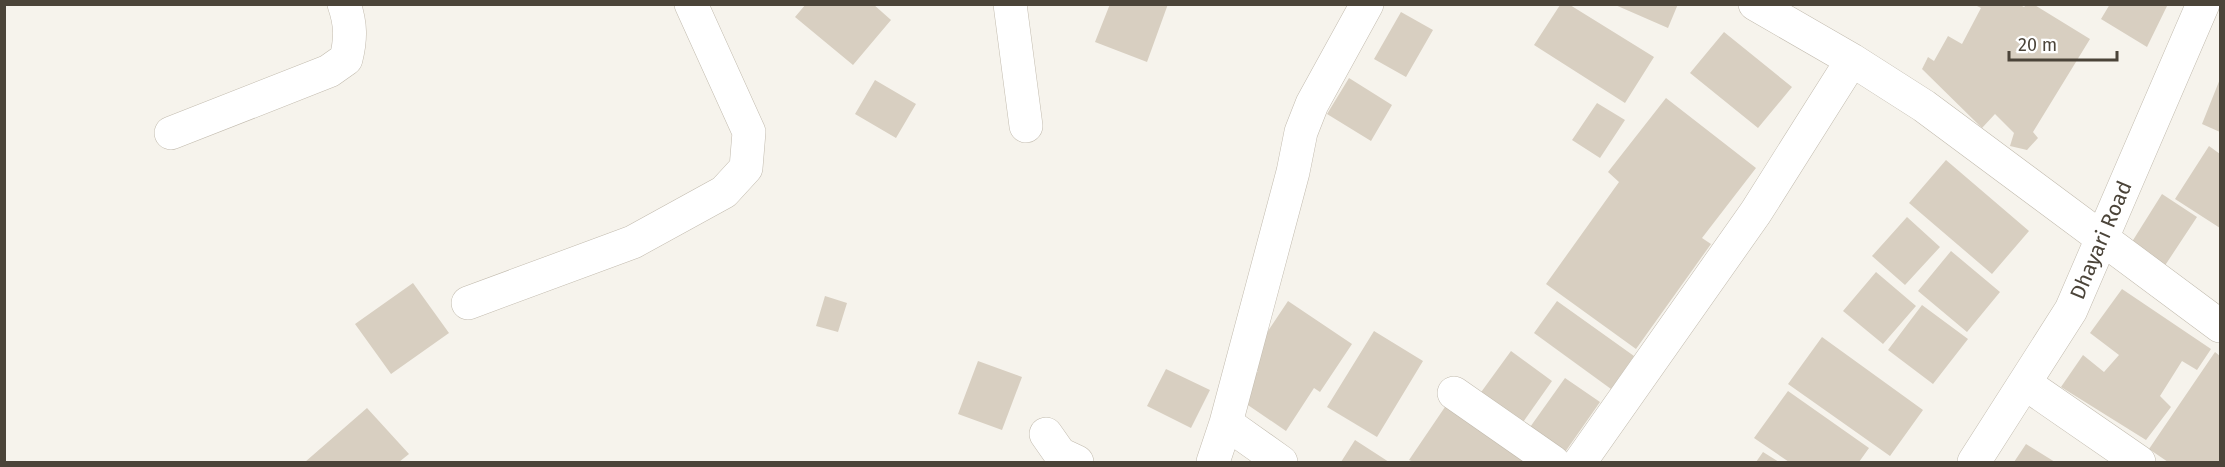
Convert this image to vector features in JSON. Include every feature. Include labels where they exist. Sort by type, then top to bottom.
[{"type":"street","points":[[171,133],[328,72],[346,59],[351,41],[349,20],[344,4]]},
{"type":"street","points":[[468,303],[633,242],[724,192],[746,168],[749,132],[691,4]]},
{"type":"street","points":[[1010,4],[1026,126]]},
{"type":"street","points":[[1213,462],[1226,423],[1293,171],[1301,132],[1312,104],[1367,4]]},
{"type":"street","points":[[1755,4],[1924,105],[2220,326]]},
{"type":"street","name":"Dhayari Road","points":[[1974,462],[2072,310],[2203,4]]},
{"type":"street","points":[[1580,462],[1756,212],[1852,60]]},
{"type":"street","points":[[2026,384],[2139,462]]},
{"type":"street","points":[[1454,393],[1553,462]]},
{"type":"street","points":[[1226,423],[1281,462]]},
{"type":"street","points":[[1046,434],[1060,454],[1077,462]]},
{"type":"building","points":[[806,4],[873,4],[891,20],[853,65],[795,17]]},
{"type":"building","points":[[1110,4],[1168,4],[1147,62],[1095,42]]},
{"type":"building","points":[[1613,4],[1678,4],[1668,28]]},
{"type":"building","points":[[2027,4],[2033,4],[2090,39],[2033,132],[2038,138],[2027,150],[2010,146],[2014,133],[1995,114],[1982,128],[1922,69],[1928,57],[1934,61],[1948,36],[1962,44],[1981,8],[1975,5],[2020,5],[2024,7]]},
{"type":"building","points":[[2110,4],[2146,6],[2168,4],[2147,47],[2101,19]]},
{"type":"building","points":[[1560,5],[1570,5],[1654,57],[1625,103],[1534,45]]},
{"type":"building","points":[[1401,12],[1433,30],[1406,77],[1374,59]]},
{"type":"building","points":[[1724,32],[1792,87],[1758,128],[1690,73]]},
{"type":"building","points":[[1349,78],[1392,105],[1371,141],[1327,114]]},
{"type":"building","points":[[2220,79],[2220,132],[2202,124]]},
{"type":"building","points":[[875,80],[916,104],[896,138],[855,114]]},
{"type":"building","points":[[1666,98],[1756,168],[1702,238],[1711,244],[1636,349],[1546,284],[1619,182],[1608,172]]},
{"type":"building","points":[[1597,103],[1625,120],[1600,158],[1572,140]]},
{"type":"building","points":[[2209,146],[2220,154],[2220,228],[2175,199]]},
{"type":"building","points":[[1946,160],[2029,231],[1992,274],[1909,203]]},
{"type":"building","points":[[2162,194],[2197,217],[2164,267],[2130,245]]},
{"type":"building","points":[[1907,217],[1940,247],[1905,285],[1872,256]]},
{"type":"building","points":[[1951,251],[2000,292],[1967,332],[1918,291]]},
{"type":"building","points":[[1876,272],[1916,306],[1883,344],[1843,311]]},
{"type":"building","points":[[413,283],[449,333],[391,374],[355,324]]},
{"type":"building","points":[[2122,289],[2211,349],[2197,370],[2182,361],[2160,396],[2171,407],[2146,440],[2061,387],[2083,355],[2104,372],[2119,355],[2090,333]]},
{"type":"building","points":[[825,296],[847,303],[838,332],[816,326]]},
{"type":"building","points":[[1288,301],[1352,344],[1320,392],[1314,388],[1286,431],[1242,401],[1248,385],[1258,371],[1254,368],[1261,357],[1254,352]]},
{"type":"building","points":[[1557,301],[1634,356],[1611,389],[1534,333]]},
{"type":"building","points":[[1922,305],[1968,339],[1933,384],[1888,350]]},
{"type":"building","points":[[1374,331],[1423,361],[1377,437],[1327,407]]},
{"type":"building","points":[[1822,337],[1923,410],[1890,456],[1788,384]]},
{"type":"building","points":[[1511,351],[1552,381],[1521,425],[1479,395]]},
{"type":"building","points":[[2215,352],[2220,356],[2220,462],[2168,462],[2149,449]]},
{"type":"building","points":[[978,361],[1022,377],[1002,430],[958,414]]},
{"type":"building","points":[[1166,369],[1210,390],[1191,428],[1147,406]]},
{"type":"building","points":[[1565,378],[1600,402],[1563,455],[1528,430]]},
{"type":"building","points":[[1788,391],[1869,448],[1859,462],[1789,462],[1754,438]]},
{"type":"building","points":[[1447,404],[1528,462],[1414,462],[1409,460]]},
{"type":"building","points":[[367,408],[409,454],[399,462],[305,462]]},
{"type":"building","points":[[1355,440],[1389,462],[1341,462]]},
{"type":"building","points":[[2026,444],[2055,462],[2014,462]]},
{"type":"building","points":[[1763,452],[1779,462],[1756,462]]}]
